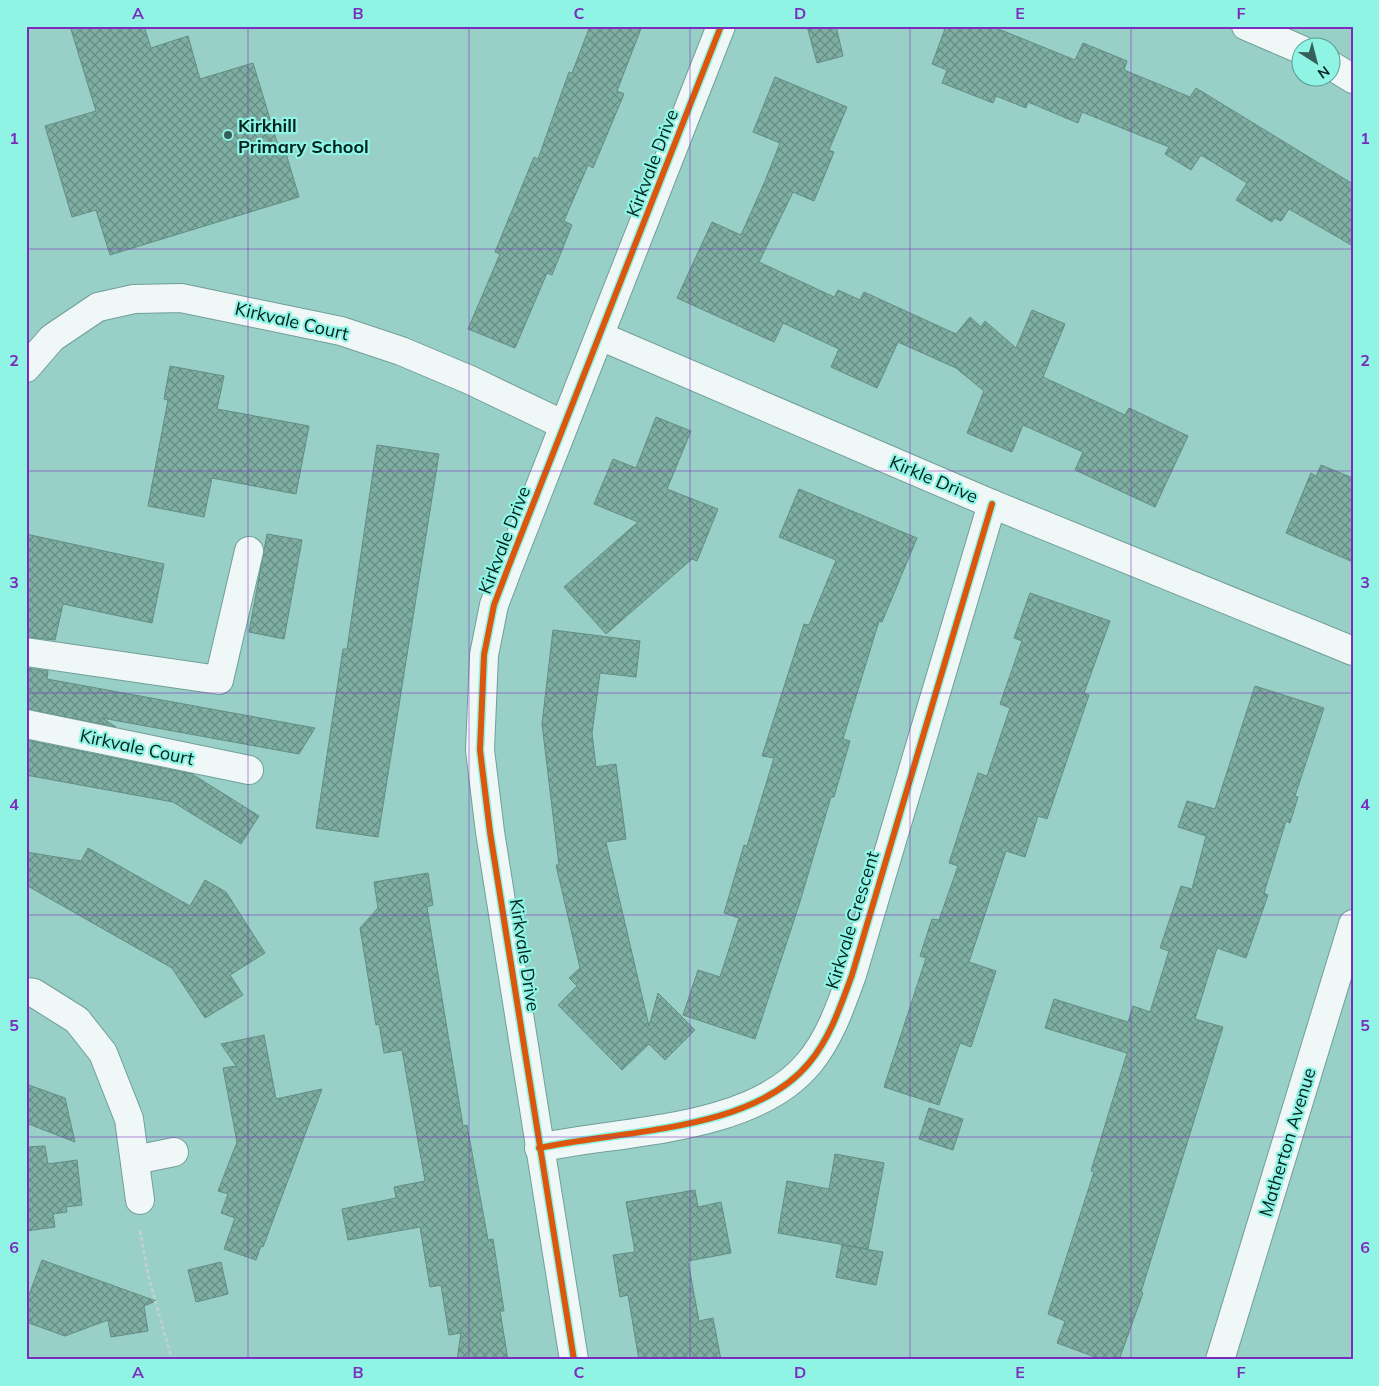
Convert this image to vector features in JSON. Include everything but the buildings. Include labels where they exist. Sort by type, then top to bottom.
[{"type":"street","name":"Kirkvale Drive","points":[[574,1360],[490,832],[480,750],[484,655],[494,605],[721,26]]},
{"type":"street","points":[[1246,26],[1292,46]]},
{"type":"street","points":[[1342,72],[1353,79]]},
{"type":"street","name":"Kirkvale Court","points":[[26,368],[52,338],[98,306],[134,299],[181,298],[341,331],[401,351],[470,380],[564,426]]},
{"type":"street","name":"Kirkle Drive","points":[[600,336],[992,504],[1353,651]]},
{"type":"street","name":"Kirkvale Crescent","points":[[540,1148],[577,1140],[705,1121],[752,1105],[786,1085],[809,1063],[836,1018],[852,975],[992,504]]},
{"type":"street","points":[[26,652],[219,680],[249,550]]},
{"type":"street","name":"Kirkvale Court","points":[[26,724],[249,770]]},
{"type":"street","name":"Matherton Avenue","points":[[1220,1360],[1353,924]]},
{"type":"street","points":[[26,992],[34,993],[77,1020],[103,1053],[129,1119],[140,1200]]},
{"type":"street","points":[[135,1160],[174,1152]]},
{"type":"path","points":[[140,1200],[135,1209],[147,1271],[172,1360]]},
{"type":"cycle path","points":[[574,1360],[490,832],[480,750],[484,655],[494,605],[721,26]]},
{"type":"cycle path","points":[[539,1148],[684,1125],[720,1115],[754,1103],[784,1086],[809,1063],[823,1043],[834,1021],[852,975],[992,504]]},
{"type":"place","name":"Kirkhill Primary School","points":[[228,135]]}]
